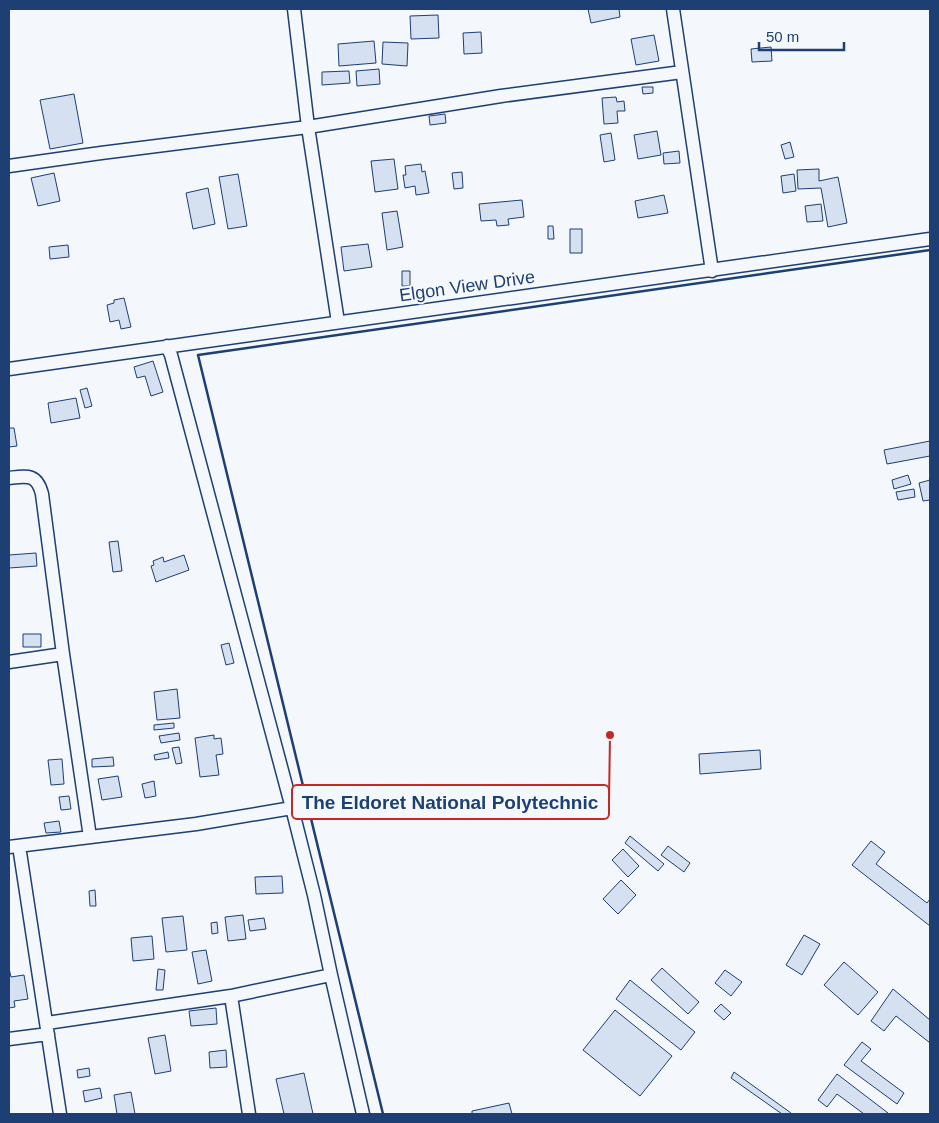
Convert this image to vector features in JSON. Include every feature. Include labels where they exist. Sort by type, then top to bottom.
[{"type":"street","points":[[294,9],[308,127],[338,322]]},
{"type":"street","points":[[673,9],[712,270]]},
{"type":"street","points":[[9,166],[308,127],[501,96],[682,72]]},
{"type":"street","name":"Elgon View Drive","points":[[9,369],[930,239]]},
{"type":"street","points":[[167,346],[171,355],[292,808],[314,896],[363,1114]]},
{"type":"street","points":[[9,478],[25,476],[36,479],[40,485],[90,837]]},
{"type":"street","points":[[9,662],[63,654]]},
{"type":"street","points":[[60,1114],[48,1029],[14,846],[196,824],[292,808]]},
{"type":"street","points":[[9,1039],[48,1029],[231,996],[331,975]]},
{"type":"street","points":[[231,996],[249,1114]]},
{"type":"building","points":[[588,9],[619,9],[620,17],[591,23]]},
{"type":"building","points":[[438,15],[439,38],[411,39],[410,16]]},
{"type":"building","points":[[481,32],[482,53],[464,54],[463,33]]},
{"type":"building","points":[[654,35],[659,61],[636,65],[631,39]]},
{"type":"building","points":[[374,41],[376,63],[339,66],[338,44]]},
{"type":"building","points":[[383,42],[408,43],[407,66],[382,64]]},
{"type":"building","points":[[771,47],[772,61],[752,62],[751,49]]},
{"type":"building","points":[[379,69],[380,84],[357,86],[356,71]]},
{"type":"building","points":[[349,71],[350,83],[322,85],[322,72]]},
{"type":"building","points":[[642,87],[653,87],[653,93],[643,94]]},
{"type":"building","points":[[74,94],[83,143],[50,149],[40,100]]},
{"type":"building","points":[[616,97],[617,102],[624,101],[625,111],[617,111],[618,123],[604,124],[602,98]]},
{"type":"building","points":[[445,114],[446,123],[430,125],[429,116]]},
{"type":"building","points":[[657,131],[661,155],[638,159],[634,135]]},
{"type":"building","points":[[611,133],[615,160],[604,162],[600,135]]},
{"type":"building","points":[[790,142],[794,157],[785,159],[781,145]]},
{"type":"building","points":[[679,151],[680,163],[664,164],[663,153]]},
{"type":"building","points":[[394,159],[398,189],[375,192],[371,161]]},
{"type":"building","points":[[421,164],[422,172],[425,171],[429,193],[416,195],[415,186],[405,188],[403,175],[406,175],[405,166]]},
{"type":"building","points":[[819,169],[819,181],[838,177],[847,223],[828,227],[821,188],[798,189],[797,170]]},
{"type":"building","points":[[462,172],[463,188],[454,189],[452,173]]},
{"type":"building","points":[[54,173],[60,201],[38,206],[31,178]]},
{"type":"building","points":[[238,174],[247,226],[228,229],[219,177]]},
{"type":"building","points":[[794,174],[796,191],[783,193],[781,176]]},
{"type":"building","points":[[208,188],[215,224],[193,229],[186,193]]},
{"type":"building","points":[[664,195],[668,213],[638,218],[635,201]]},
{"type":"building","points":[[522,200],[524,217],[508,219],[509,225],[497,226],[496,220],[481,221],[479,204]]},
{"type":"building","points":[[821,204],[823,221],[807,222],[805,206]]},
{"type":"building","points":[[397,211],[403,247],[387,250],[382,213]]},
{"type":"building","points":[[548,226],[553,226],[554,239],[548,239]]},
{"type":"building","points":[[570,229],[582,229],[582,253],[570,253]]},
{"type":"building","points":[[368,244],[372,267],[344,271],[341,247]]},
{"type":"building","points":[[68,245],[69,257],[50,259],[49,247]]},
{"type":"building","points":[[402,271],[410,271],[410,286],[402,286]]},
{"type":"building","points":[[124,298],[131,327],[121,329],[119,320],[110,322],[107,305],[114,303],[114,300]]},
{"type":"building","points":[[153,361],[163,392],[151,396],[145,376],[137,378],[134,367]]},
{"type":"building","points":[[87,388],[92,406],[85,408],[80,390]]},
{"type":"building","points":[[76,398],[80,418],[51,423],[48,403]]},
{"type":"building","points":[[9,428],[14,428],[17,446],[9,447]]},
{"type":"building","points":[[930,441],[930,456],[887,464],[884,450]]},
{"type":"building","points":[[908,475],[911,484],[894,489],[892,480]]},
{"type":"building","points":[[930,480],[930,500],[923,501],[919,483]]},
{"type":"building","points":[[914,489],[915,497],[898,500],[896,492]]},
{"type":"building","points":[[118,541],[122,571],[113,572],[109,542]]},
{"type":"building","points":[[36,553],[37,566],[9,568],[9,555]]},
{"type":"building","points":[[184,555],[189,570],[156,582],[151,566],[154,565],[153,561],[163,557],[164,562]]},
{"type":"building","points":[[23,634],[41,634],[41,647],[23,647]]},
{"type":"building","points":[[229,643],[234,663],[226,665],[221,645]]},
{"type":"building","points":[[177,689],[180,718],[157,720],[154,692]]},
{"type":"building","points":[[174,723],[174,728],[154,730],[154,725]]},
{"type":"building","points":[[179,733],[180,740],[161,743],[159,736]]},
{"type":"building","points":[[214,735],[214,739],[221,738],[223,754],[216,755],[219,775],[200,777],[195,738]]},
{"type":"building","points":[[179,747],[182,763],[176,764],[172,748]]},
{"type":"building","points":[[760,750],[761,769],[700,774],[699,754]]},
{"type":"building","points":[[168,752],[169,758],[155,760],[154,755]]},
{"type":"building","points":[[113,757],[114,766],[92,767],[92,759]]},
{"type":"building","points":[[62,759],[64,784],[51,785],[48,760]]},
{"type":"building","points":[[118,776],[122,797],[102,800],[98,779]]},
{"type":"building","points":[[154,781],[156,796],[145,798],[142,784]]},
{"type":"building","points":[[69,796],[71,809],[61,810],[59,797]]},
{"type":"building","points":[[59,821],[61,832],[46,833],[44,823]]},
{"type":"building","points":[[630,836],[664,864],[658,871],[625,843]]},
{"type":"building","points":[[871,841],[885,852],[876,864],[927,903],[930,899],[930,926],[852,865]]},
{"type":"building","points":[[668,846],[690,863],[684,872],[661,855]]},
{"type":"building","points":[[623,849],[639,866],[628,877],[612,860]]},
{"type":"building","points":[[282,876],[283,893],[256,894],[255,877]]},
{"type":"building","points":[[621,880],[636,895],[618,914],[603,899]]},
{"type":"building","points":[[95,890],[96,906],[90,906],[89,891]]},
{"type":"building","points":[[243,915],[246,939],[228,941],[225,917]]},
{"type":"building","points":[[183,916],[187,950],[166,952],[162,918]]},
{"type":"building","points":[[264,918],[266,929],[250,931],[248,920]]},
{"type":"building","points":[[217,922],[218,933],[212,934],[211,923]]},
{"type":"building","points":[[804,935],[820,944],[802,975],[786,965]]},
{"type":"building","points":[[152,936],[154,959],[133,961],[131,938]]},
{"type":"building","points":[[206,950],[212,981],[198,984],[192,952]]},
{"type":"building","points":[[844,962],[878,992],[858,1015],[824,985]]},
{"type":"building","points":[[9,968],[11,977],[24,975],[28,999],[14,1001],[15,1007],[9,1008]]},
{"type":"building","points":[[662,968],[699,1002],[688,1014],[651,980]]},
{"type":"building","points":[[158,969],[165,970],[163,990],[156,990]]},
{"type":"building","points":[[725,970],[742,982],[731,996],[715,983]]},
{"type":"building","points":[[630,980],[695,1032],[681,1050],[616,999]]},
{"type":"building","points":[[893,989],[930,1020],[930,1043],[896,1016],[884,1031],[871,1021]]},
{"type":"building","points":[[721,1004],[731,1013],[724,1020],[714,1011]]},
{"type":"building","points":[[216,1008],[217,1024],[191,1026],[189,1011]]},
{"type":"building","points":[[615,1010],[672,1056],[640,1096],[583,1050]]},
{"type":"building","points":[[165,1035],[171,1071],[155,1074],[148,1038]]},
{"type":"building","points":[[862,1042],[871,1049],[861,1061],[904,1093],[897,1104],[844,1065]]},
{"type":"building","points":[[226,1050],[227,1067],[210,1068],[209,1052]]},
{"type":"building","points":[[89,1068],[90,1076],[78,1078],[77,1070]]},
{"type":"building","points":[[734,1072],[791,1113],[782,1114],[731,1078]]},
{"type":"building","points":[[304,1073],[313,1114],[284,1114],[276,1079]]},
{"type":"building","points":[[837,1074],[888,1113],[864,1114],[837,1094],[827,1107],[818,1100]]},
{"type":"building","points":[[100,1088],[102,1098],[85,1102],[83,1091]]},
{"type":"building","points":[[131,1092],[135,1114],[117,1114],[114,1095]]},
{"type":"building","points":[[509,1103],[512,1114],[472,1114],[472,1111]]},
{"type":"wall","points":[[383,1114],[198,355],[930,250]]},
{"type":"place","name":"The Eldoret National Polytechnic","points":[[610,735]]}]
